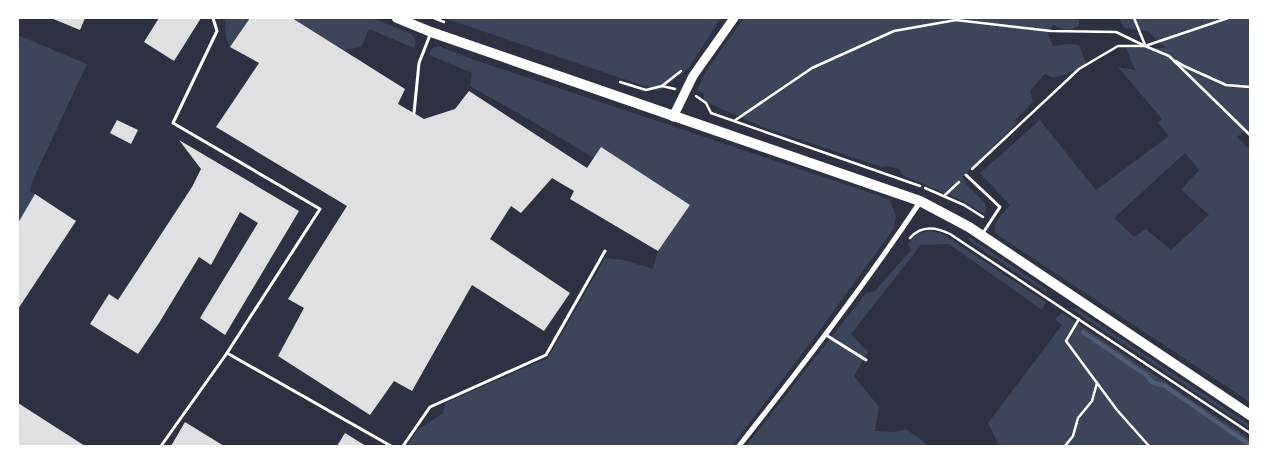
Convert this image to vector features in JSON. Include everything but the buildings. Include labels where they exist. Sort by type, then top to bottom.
[{"type":"main road","points":[[398,18],[431,32],[920,202],[970,227],[1250,415]]},
{"type":"street","points":[[674,117],[693,76],[734,18]]},
{"type":"street","points":[[739,446],[826,335],[920,202]]},
{"type":"lane","points":[[160,446],[227,353],[320,209],[173,123],[217,31],[214,18]]},
{"type":"lane","points":[[414,114],[419,63],[431,32]]},
{"type":"lane","points":[[966,175],[1000,207],[982,236]]},
{"type":"lane","points":[[403,446],[430,407],[546,355],[606,251]]},
{"type":"lane","points":[[826,335],[866,360]]},
{"type":"lane","points":[[227,353],[391,446]]},
{"type":"path","points":[[1134,18],[1145,46]]},
{"type":"path","points":[[944,196],[1079,69],[1118,46],[1145,46],[1228,18]]},
{"type":"path","points":[[733,121],[812,68],[894,31],[956,20],[1051,32],[1116,32],[1169,56],[1184,66],[1226,84],[1250,87]]},
{"type":"path","points":[[1169,56],[1250,135]]},
{"type":"path","points":[[699,97],[706,103],[711,113],[889,174],[964,205],[990,222]]},
{"type":"path","points":[[897,236],[906,242],[921,229],[938,228],[974,249],[1250,433]]},
{"type":"path","points":[[1079,319],[1066,341],[1116,410],[1149,446]]},
{"type":"path","points":[[1065,446],[1073,436],[1078,418],[1092,401],[1097,384]]},
{"type":"shaded area","points":[[225,18],[250,18],[230,47],[226,38]]},
{"type":"shaded area","points":[[292,18],[372,18],[411,34],[416,44],[414,48],[369,29],[361,47],[343,50]]},
{"type":"shaded area","points":[[444,18],[721,18],[688,69],[659,91]]},
{"type":"shaded area","points":[[744,18],[1069,18],[1079,20],[1079,26],[1068,31],[1053,25],[1048,34],[1053,46],[1079,45],[1087,66],[1054,78],[1045,74],[1030,91],[1033,102],[1014,121],[1017,123],[963,176],[965,183],[985,203],[986,210],[984,214],[961,200],[902,175],[899,169],[887,166],[882,167],[760,126],[704,101],[704,93],[697,90],[706,71]]},
{"type":"shaded area","points":[[1119,18],[1250,18],[1250,138],[1244,132],[1237,137],[1250,150],[1250,402],[995,232],[995,223],[1010,205],[980,173],[1040,120],[1096,190],[1169,136],[1158,123],[1162,119],[1118,67],[1135,70],[1126,48],[1166,48],[1147,31],[1124,28]],"holes":[[[1185,153],[1199,170],[1181,190],[1209,215],[1171,250],[1146,229],[1134,237],[1114,218]]]},
{"type":"shaded area","points":[[18,35],[87,64],[32,182],[30,191],[35,194],[18,223]]},
{"type":"shaded area","points":[[438,46],[890,200],[896,216],[894,228],[732,446],[407,446],[417,430],[443,413],[445,403],[548,358],[605,258],[624,260],[653,269],[658,251],[690,205],[601,147],[594,158],[470,86],[472,73],[429,55],[432,48]]},
{"type":"shaded area","points":[[930,231],[943,234],[1046,302],[1042,310],[949,244],[921,245],[851,334],[868,352],[854,376],[879,407],[875,431],[895,432],[906,429],[927,446],[746,446],[866,293],[875,291],[911,250],[908,244],[918,233]]},
{"type":"shaded area","points":[[969,237],[1046,289],[1048,294],[968,240]]},
{"type":"shaded area","points":[[1070,308],[1077,309],[1250,425],[1250,429]]},
{"type":"shaded area","points":[[1062,313],[1250,439],[1250,446],[999,446],[988,423],[1062,325],[1055,319]]},
{"type":"waterway","points":[[1083,332],[1146,375],[1152,382],[1165,386],[1250,445]]}]
